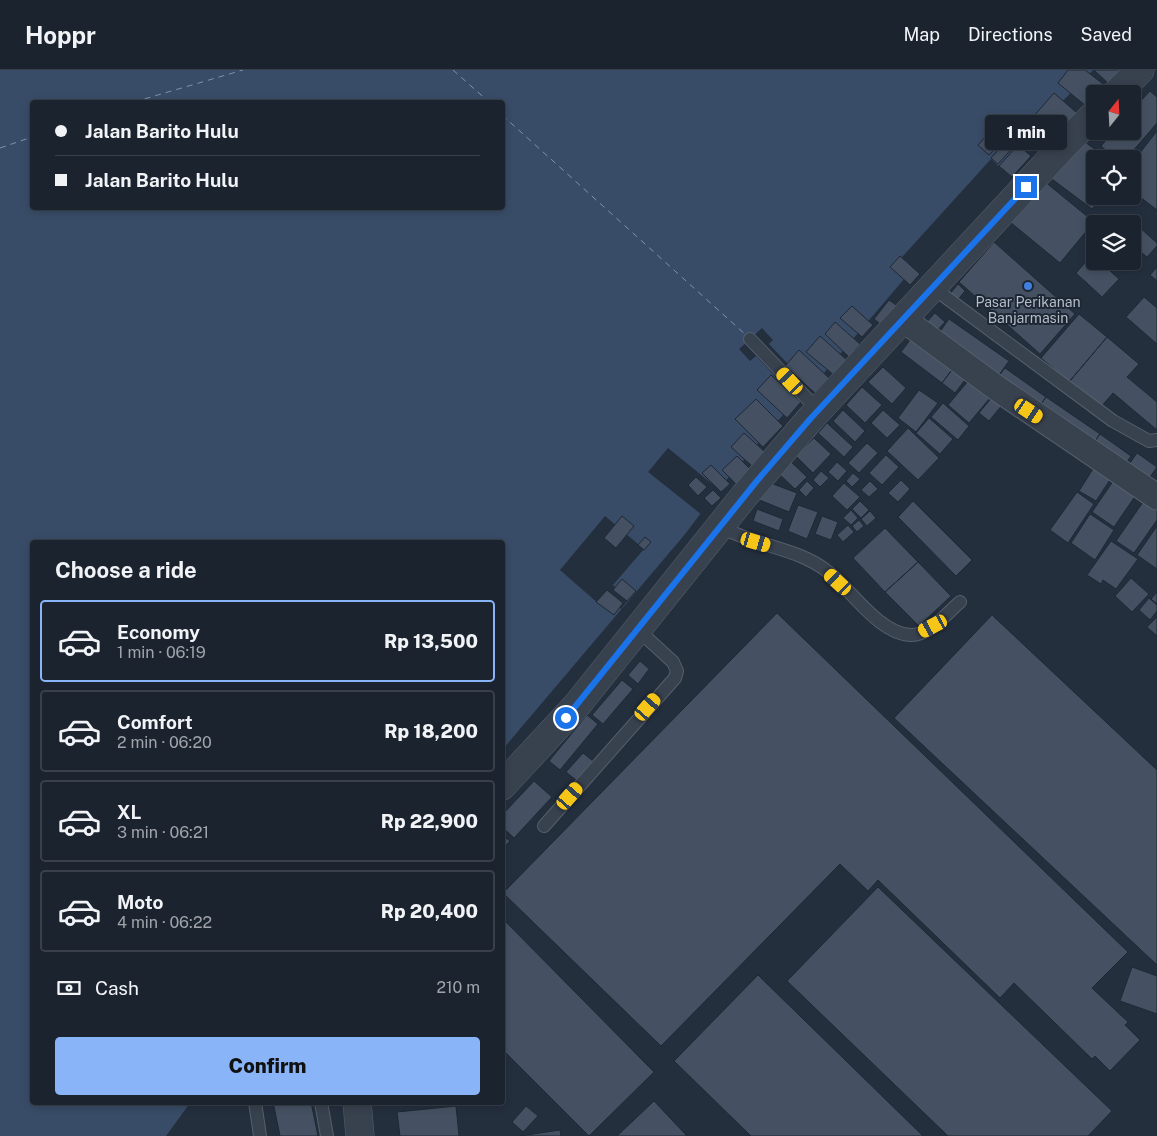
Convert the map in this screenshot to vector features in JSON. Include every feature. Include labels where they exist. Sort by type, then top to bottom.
[{"type":"street","points":[[1125,85],[1140,70]]},
{"type":"street","points":[[505,783],[577,705],[744,495],[818,410],[1086,123]]},
{"type":"street","points":[[903,319],[998,389],[1157,497]]},
{"type":"street","points":[[357,1105],[360,1136]]},
{"type":"lane","points":[[932,287],[1113,421],[1149,441],[1157,440]]},
{"type":"lane","points":[[750,338],[818,410]]},
{"type":"lane","points":[[719,527],[756,542],[797,553],[827,571],[878,620],[893,631],[913,635],[919,633],[933,626],[960,602]]},
{"type":"lane","points":[[544,826],[674,678],[677,671],[673,662],[638,630]]},
{"type":"lane","points":[[255,1105],[260,1136]]},
{"type":"lane","points":[[322,1105],[327,1136]]},
{"type":"water","points":[[0,70],[1093,70],[1057,107],[905,278],[811,388],[789,408],[721,486],[686,533],[505,747],[505,540],[30,540],[30,1105],[189,1105],[166,1136],[0,1136]]},
{"type":"pier","points":[[991,159],[1003,170],[905,278],[893,267]]},
{"type":"pier","points":[[762,328],[773,340],[769,344],[811,388],[798,401],[756,356],[750,361],[739,349]]},
{"type":"pier","points":[[668,448],[721,491],[702,515],[648,472]]},
{"type":"pier","points":[[605,516],[644,549],[613,585],[629,599],[621,609],[607,597],[600,605],[560,570]]},
{"type":"building","points":[[1068,70],[1085,70],[1103,84],[1086,85],[1086,106],[1058,83]]},
{"type":"building","points":[[1094,70],[1126,70],[1112,85]]},
{"type":"building","points":[[1150,91],[1157,97],[1157,123],[1134,150],[1106,150],[1101,146],[1106,140],[1141,140],[1141,100]]},
{"type":"building","points":[[1054,93],[1077,113],[1050,145],[1026,125]]},
{"type":"building","points":[[998,123],[1009,133],[989,155],[978,145]]},
{"type":"building","points":[[1020,125],[1027,132],[1019,140],[1012,135]]},
{"type":"building","points":[[1157,131],[1157,210],[1141,198],[1141,151]]},
{"type":"building","points":[[1077,136],[1096,150],[1086,150],[1086,204],[1048,176]]},
{"type":"building","points":[[1008,139],[1015,145],[998,164],[991,158]]},
{"type":"building","points":[[1018,145],[1031,156],[1012,177],[999,166]]},
{"type":"building","points":[[1044,181],[1086,215],[1086,232],[1060,263],[1010,222]]},
{"type":"building","points":[[1087,205],[1095,205],[1092,209]]},
{"type":"building","points":[[1141,229],[1157,243],[1157,246],[1147,257],[1141,252]]},
{"type":"building","points":[[994,242],[1075,314],[1040,354],[959,282]]},
{"type":"building","points":[[900,256],[920,274],[910,285],[890,267]]},
{"type":"building","points":[[1086,262],[1086,270],[1109,270],[1119,279],[1102,297],[1076,273]]},
{"type":"building","points":[[1157,267],[1157,281],[1150,275]]},
{"type":"building","points":[[958,284],[965,291],[956,302],[949,295]]},
{"type":"building","points":[[1144,297],[1157,308],[1157,344],[1126,317]]},
{"type":"building","points":[[889,300],[899,307],[884,327],[874,319]]},
{"type":"building","points":[[852,306],[873,325],[862,337],[840,318]]},
{"type":"building","points":[[935,313],[945,322],[933,335],[923,326]]},
{"type":"building","points":[[1079,314],[1107,337],[1069,382],[1041,358]]},
{"type":"building","points":[[949,319],[1009,361],[994,382],[934,340]]},
{"type":"building","points":[[835,322],[860,344],[849,357],[825,334]]},
{"type":"building","points":[[916,332],[957,363],[942,383],[901,352]]},
{"type":"building","points":[[820,336],[848,361],[835,376],[806,352]]},
{"type":"building","points":[[1107,337],[1139,364],[1127,377],[1157,402],[1157,430],[1113,393],[1100,408],[1069,382]]},
{"type":"building","points":[[799,350],[829,378],[815,393],[785,366]]},
{"type":"building","points":[[957,363],[971,372],[955,393],[942,383]]},
{"type":"building","points":[[883,367],[906,388],[892,404],[868,382]]},
{"type":"building","points":[[1005,368],[1046,397],[1036,411],[994,382]]},
{"type":"building","points":[[771,375],[801,402],[787,418],[757,390]]},
{"type":"building","points":[[969,380],[990,398],[969,423],[948,405]]},
{"type":"building","points":[[862,387],[882,405],[865,423],[846,405]]},
{"type":"building","points":[[919,390],[938,403],[916,432],[898,418]]},
{"type":"building","points":[[993,396],[1003,404],[989,421],[979,413]]},
{"type":"building","points":[[1046,397],[1100,434],[1090,448],[1036,411]]},
{"type":"building","points":[[756,399],[783,426],[763,447],[735,419]]},
{"type":"building","points":[[943,403],[969,426],[958,440],[931,417]]},
{"type":"building","points":[[843,410],[865,431],[855,442],[833,421]]},
{"type":"building","points":[[883,410],[900,425],[887,438],[871,423]]},
{"type":"building","points":[[929,418],[953,439],[940,454],[916,433]]},
{"type":"building","points":[[827,423],[853,447],[844,457],[818,433]]},
{"type":"building","points":[[908,428],[939,458],[918,480],[887,451]]},
{"type":"building","points":[[744,433],[765,452],[752,466],[731,447]]},
{"type":"building","points":[[1100,434],[1131,456],[1121,470],[1090,448]]},
{"type":"building","points":[[814,438],[831,454],[813,473],[796,456]]},
{"type":"building","points":[[867,443],[878,453],[859,473],[848,463]]},
{"type":"building","points":[[1137,453],[1157,467],[1143,487],[1123,473]]},
{"type":"building","points":[[886,455],[899,467],[882,485],[869,473]]},
{"type":"building","points":[[737,456],[753,472],[738,486],[722,470]]},
{"type":"building","points":[[789,460],[807,477],[795,489],[777,472]]},
{"type":"building","points":[[1098,461],[1115,472],[1096,501],[1079,491]]},
{"type":"building","points":[[837,462],[847,471],[838,481],[828,472]]},
{"type":"building","points":[[711,465],[730,484],[721,492],[702,473]]},
{"type":"building","points":[[821,471],[829,478],[820,487],[813,480]]},
{"type":"building","points":[[853,473],[860,479],[852,487],[846,481]]},
{"type":"building","points":[[696,477],[707,487],[698,496],[688,485]]},
{"type":"building","points":[[1116,477],[1138,492],[1114,527],[1092,512]]},
{"type":"building","points":[[901,480],[910,489],[898,502],[888,493]]},
{"type":"building","points":[[765,481],[797,493],[789,512],[757,499]]},
{"type":"building","points":[[807,481],[814,488],[806,497],[799,490]]},
{"type":"building","points":[[870,481],[878,489],[869,497],[861,490]]},
{"type":"building","points":[[844,483],[860,497],[847,510],[832,496]]},
{"type":"building","points":[[713,490],[721,498],[712,506],[704,498]]},
{"type":"building","points":[[1077,492],[1094,504],[1068,543],[1050,530]]},
{"type":"building","points":[[1148,495],[1157,502],[1157,520],[1134,553],[1116,541]]},
{"type":"building","points":[[860,501],[869,510],[861,518],[852,509]]},
{"type":"building","points":[[913,501],[972,560],[956,576],[898,517]]},
{"type":"building","points":[[798,505],[818,512],[807,539],[788,531]]},
{"type":"building","points":[[757,509],[783,519],[779,531],[753,521]]},
{"type":"building","points":[[851,510],[858,518],[851,525],[843,518]]},
{"type":"building","points":[[870,511],[876,518],[867,526],[861,519]]},
{"type":"building","points":[[1090,514],[1114,530],[1095,560],[1071,543]]},
{"type":"building","points":[[622,516],[634,526],[616,548],[604,538]]},
{"type":"building","points":[[822,516],[838,522],[831,540],[815,534]]},
{"type":"building","points":[[859,520],[864,526],[857,532],[852,526]]},
{"type":"building","points":[[848,525],[854,532],[843,542],[837,535]]},
{"type":"building","points":[[1157,526],[1157,569],[1137,555]]},
{"type":"building","points":[[885,528],[918,562],[885,592],[853,558]]},
{"type":"building","points":[[645,537],[651,542],[644,550],[638,545]]},
{"type":"building","points":[[1111,541],[1138,559],[1116,589],[1103,580],[1101,584],[1087,575]]},
{"type":"building","points":[[918,562],[951,596],[919,626],[885,592]]},
{"type":"building","points":[[1131,578],[1149,594],[1132,612],[1115,596]]},
{"type":"building","points":[[622,579],[636,591],[627,601],[613,590]]},
{"type":"building","points":[[607,590],[623,603],[614,615],[596,602]]},
{"type":"building","points":[[1157,592],[1157,604],[1151,599]]},
{"type":"building","points":[[1149,598],[1157,605],[1157,611],[1150,620],[1139,610]]},
{"type":"building","points":[[777,613],[1128,952],[1092,988],[1128,1022],[1125,1025],[1140,1040],[1110,1071],[1095,1056],[1092,1059],[1014,983],[1000,998],[878,880],[868,891],[840,864],[661,1046],[505,895],[505,891]]},
{"type":"building","points":[[992,615],[1157,770],[1157,965],[894,718]]},
{"type":"building","points":[[1157,617],[1157,636],[1147,627]]},
{"type":"building","points":[[640,661],[649,669],[638,684],[628,675]]},
{"type":"building","points":[[622,680],[633,689],[603,724],[592,715]]},
{"type":"building","points":[[587,715],[598,724],[560,770],[549,761]]},
{"type":"building","points":[[583,753],[593,761],[576,780],[566,772]]},
{"type":"building","points":[[534,781],[552,797],[514,838],[505,830],[505,812]]},
{"type":"building","points":[[505,837],[510,841],[505,846]]},
{"type":"building","points":[[878,887],[1112,1111],[1088,1136],[948,1136],[787,981]]},
{"type":"building","points":[[505,921],[654,1072],[589,1136],[505,1052]]},
{"type":"building","points":[[1132,967],[1157,976],[1157,1014],[1120,1001]]},
{"type":"building","points":[[758,975],[923,1136],[751,1136],[674,1061]]},
{"type":"building","points":[[654,1101],[687,1136],[617,1136]]},
{"type":"building","points":[[274,1105],[312,1105],[318,1136],[280,1136]]},
{"type":"building","points":[[456,1106],[459,1136],[400,1136],[397,1112]]},
{"type":"building","points":[[526,1106],[538,1116],[523,1132],[512,1122]]},
{"type":"building","points":[[560,1130],[561,1136],[520,1136]]},
{"type":"ferry route","points":[[141,100],[243,70]]},
{"type":"ferry route","points":[[453,70],[487,100]]},
{"type":"ferry route","points":[[505,118],[746,335]]},
{"type":"ferry route","points":[[0,148],[30,138]]},
{"type":"place","name":"Pasar Perikanan Banjarmasin","points":[[1028,286]]},
{"type":"route","points":[[566,718],[744,495],[811,418],[1026,187]]}]
